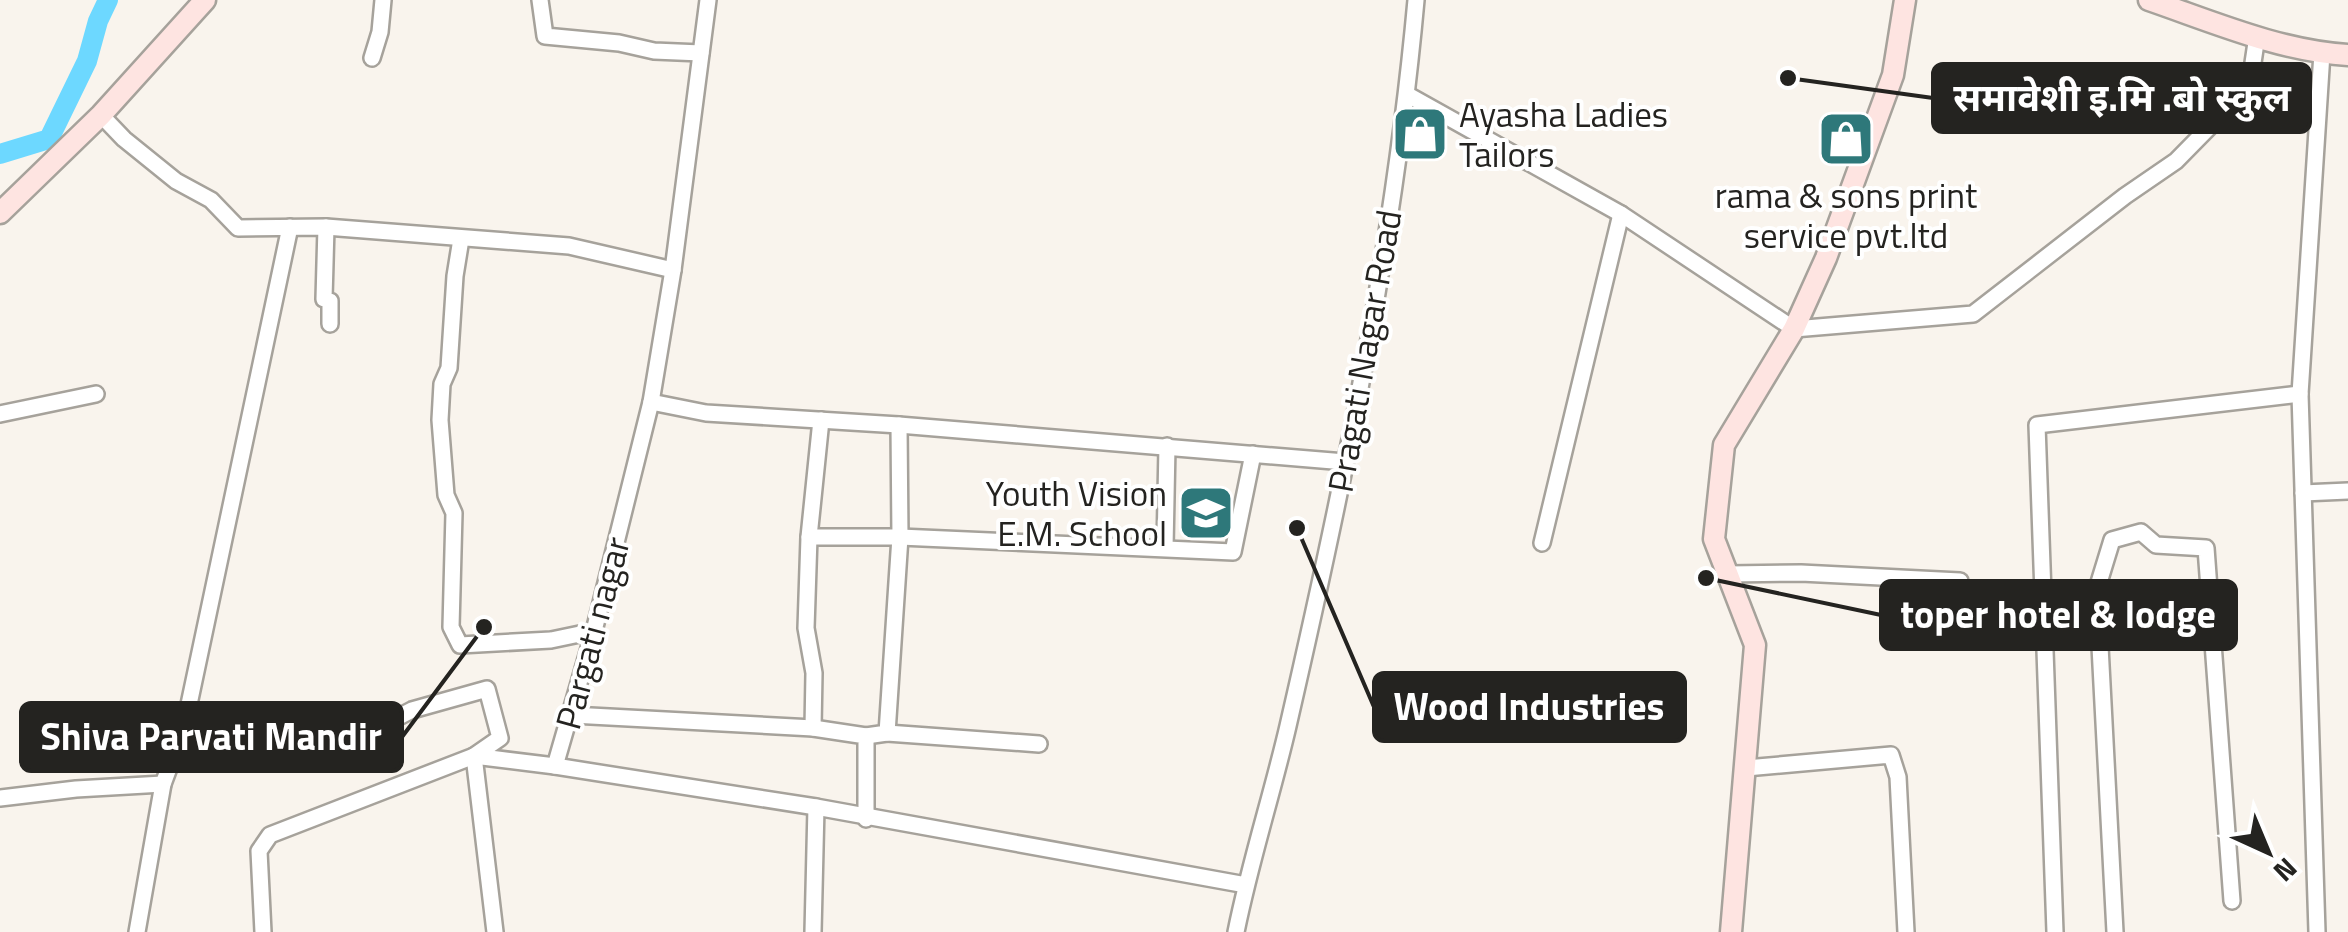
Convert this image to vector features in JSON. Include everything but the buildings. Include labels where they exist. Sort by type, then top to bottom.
[{"type":"street","points":[[0,213],[101,115],[205,0]]},
{"type":"street","points":[[372,58],[380,32],[382,0]]},
{"type":"street","points":[[540,0],[544,36],[619,43],[654,51],[701,53]]},
{"type":"street","name":"Pargati nagar","points":[[263,932],[259,851],[270,835],[474,756],[556,766],[651,402],[673,270],[708,0]]},
{"type":"street","name":"Pragati Nagar Road","points":[[1236,932],[1288,729],[1357,404],[1408,95],[1416,0]]},
{"type":"street","points":[[1731,932],[1755,645],[1714,539],[1724,445],[1794,329],[1826,258],[1893,74],[1905,0]]},
{"type":"street","points":[[2149,0],[2257,36],[2322,53],[2348,54]]},
{"type":"street","points":[[1408,95],[1621,214],[1794,329],[1973,314],[2176,161],[2231,105],[2251,76],[2257,36]]},
{"type":"street","points":[[2317,932],[2300,394],[2322,53]]},
{"type":"street","points":[[101,115],[176,181],[212,200],[238,228],[326,226],[568,246],[673,270]]},
{"type":"street","points":[[1542,543],[1621,214]]},
{"type":"street","points":[[326,226],[324,298],[330,301],[330,324]]},
{"type":"street","points":[[137,932],[163,784],[184,728],[290,227]]},
{"type":"street","points":[[462,239],[440,420],[446,495],[454,513],[450,627],[460,645],[536,642],[594,631]]},
{"type":"street","points":[[0,414],[96,394]]},
{"type":"street","points":[[2055,932],[2037,425],[2300,394]]},
{"type":"street","points":[[651,402],[706,413],[1344,462]]},
{"type":"street","points":[[813,728],[814,672],[806,628],[809,537],[821,420]]},
{"type":"street","points":[[887,733],[900,537],[899,425]]},
{"type":"street","points":[[1165,548],[1168,446]]},
{"type":"street","points":[[809,537],[900,537],[1233,552],[1253,454]]},
{"type":"street","points":[[2304,493],[2348,492]]},
{"type":"street","points":[[2115,932],[2097,588],[2112,540],[2142,532],[2156,545],[2206,548],[2232,901]]},
{"type":"street","points":[[1728,574],[1800,573],[1960,582]]},
{"type":"street","points":[[184,728],[210,736],[276,739],[328,748],[412,710],[487,690],[500,738],[474,756],[495,932]]},
{"type":"street","points":[[572,714],[813,728],[866,736],[887,733],[1040,744]]},
{"type":"street","points":[[866,736],[866,819]]},
{"type":"street","points":[[1746,768],[1890,756],[1898,777],[1906,932]]},
{"type":"street","points":[[556,766],[816,807],[1246,885]]},
{"type":"street","points":[[0,798],[163,784]]},
{"type":"street","points":[[813,932],[816,807]]},
{"type":"waterway","points":[[0,154],[49,139],[87,61],[108,0]]},
{"type":"place","name":"समावेशी इ.मि .बाे स्कुल","points":[[1788,78]]},
{"type":"place","name":"Ayasha Ladies Tailors","points":[[1420,134]]},
{"type":"place","name":"rama & sons print service pvt.ltd","points":[[1846,139]]},
{"type":"place","name":"Youth Vision E.M. School","points":[[1206,513]]},
{"type":"place","name":"Wood Industries","points":[[1297,528]]},
{"type":"place","name":"toper hotel & lodge","points":[[1706,578]]},
{"type":"place","name":"Shiva Parvati Mandir","points":[[484,627]]}]
